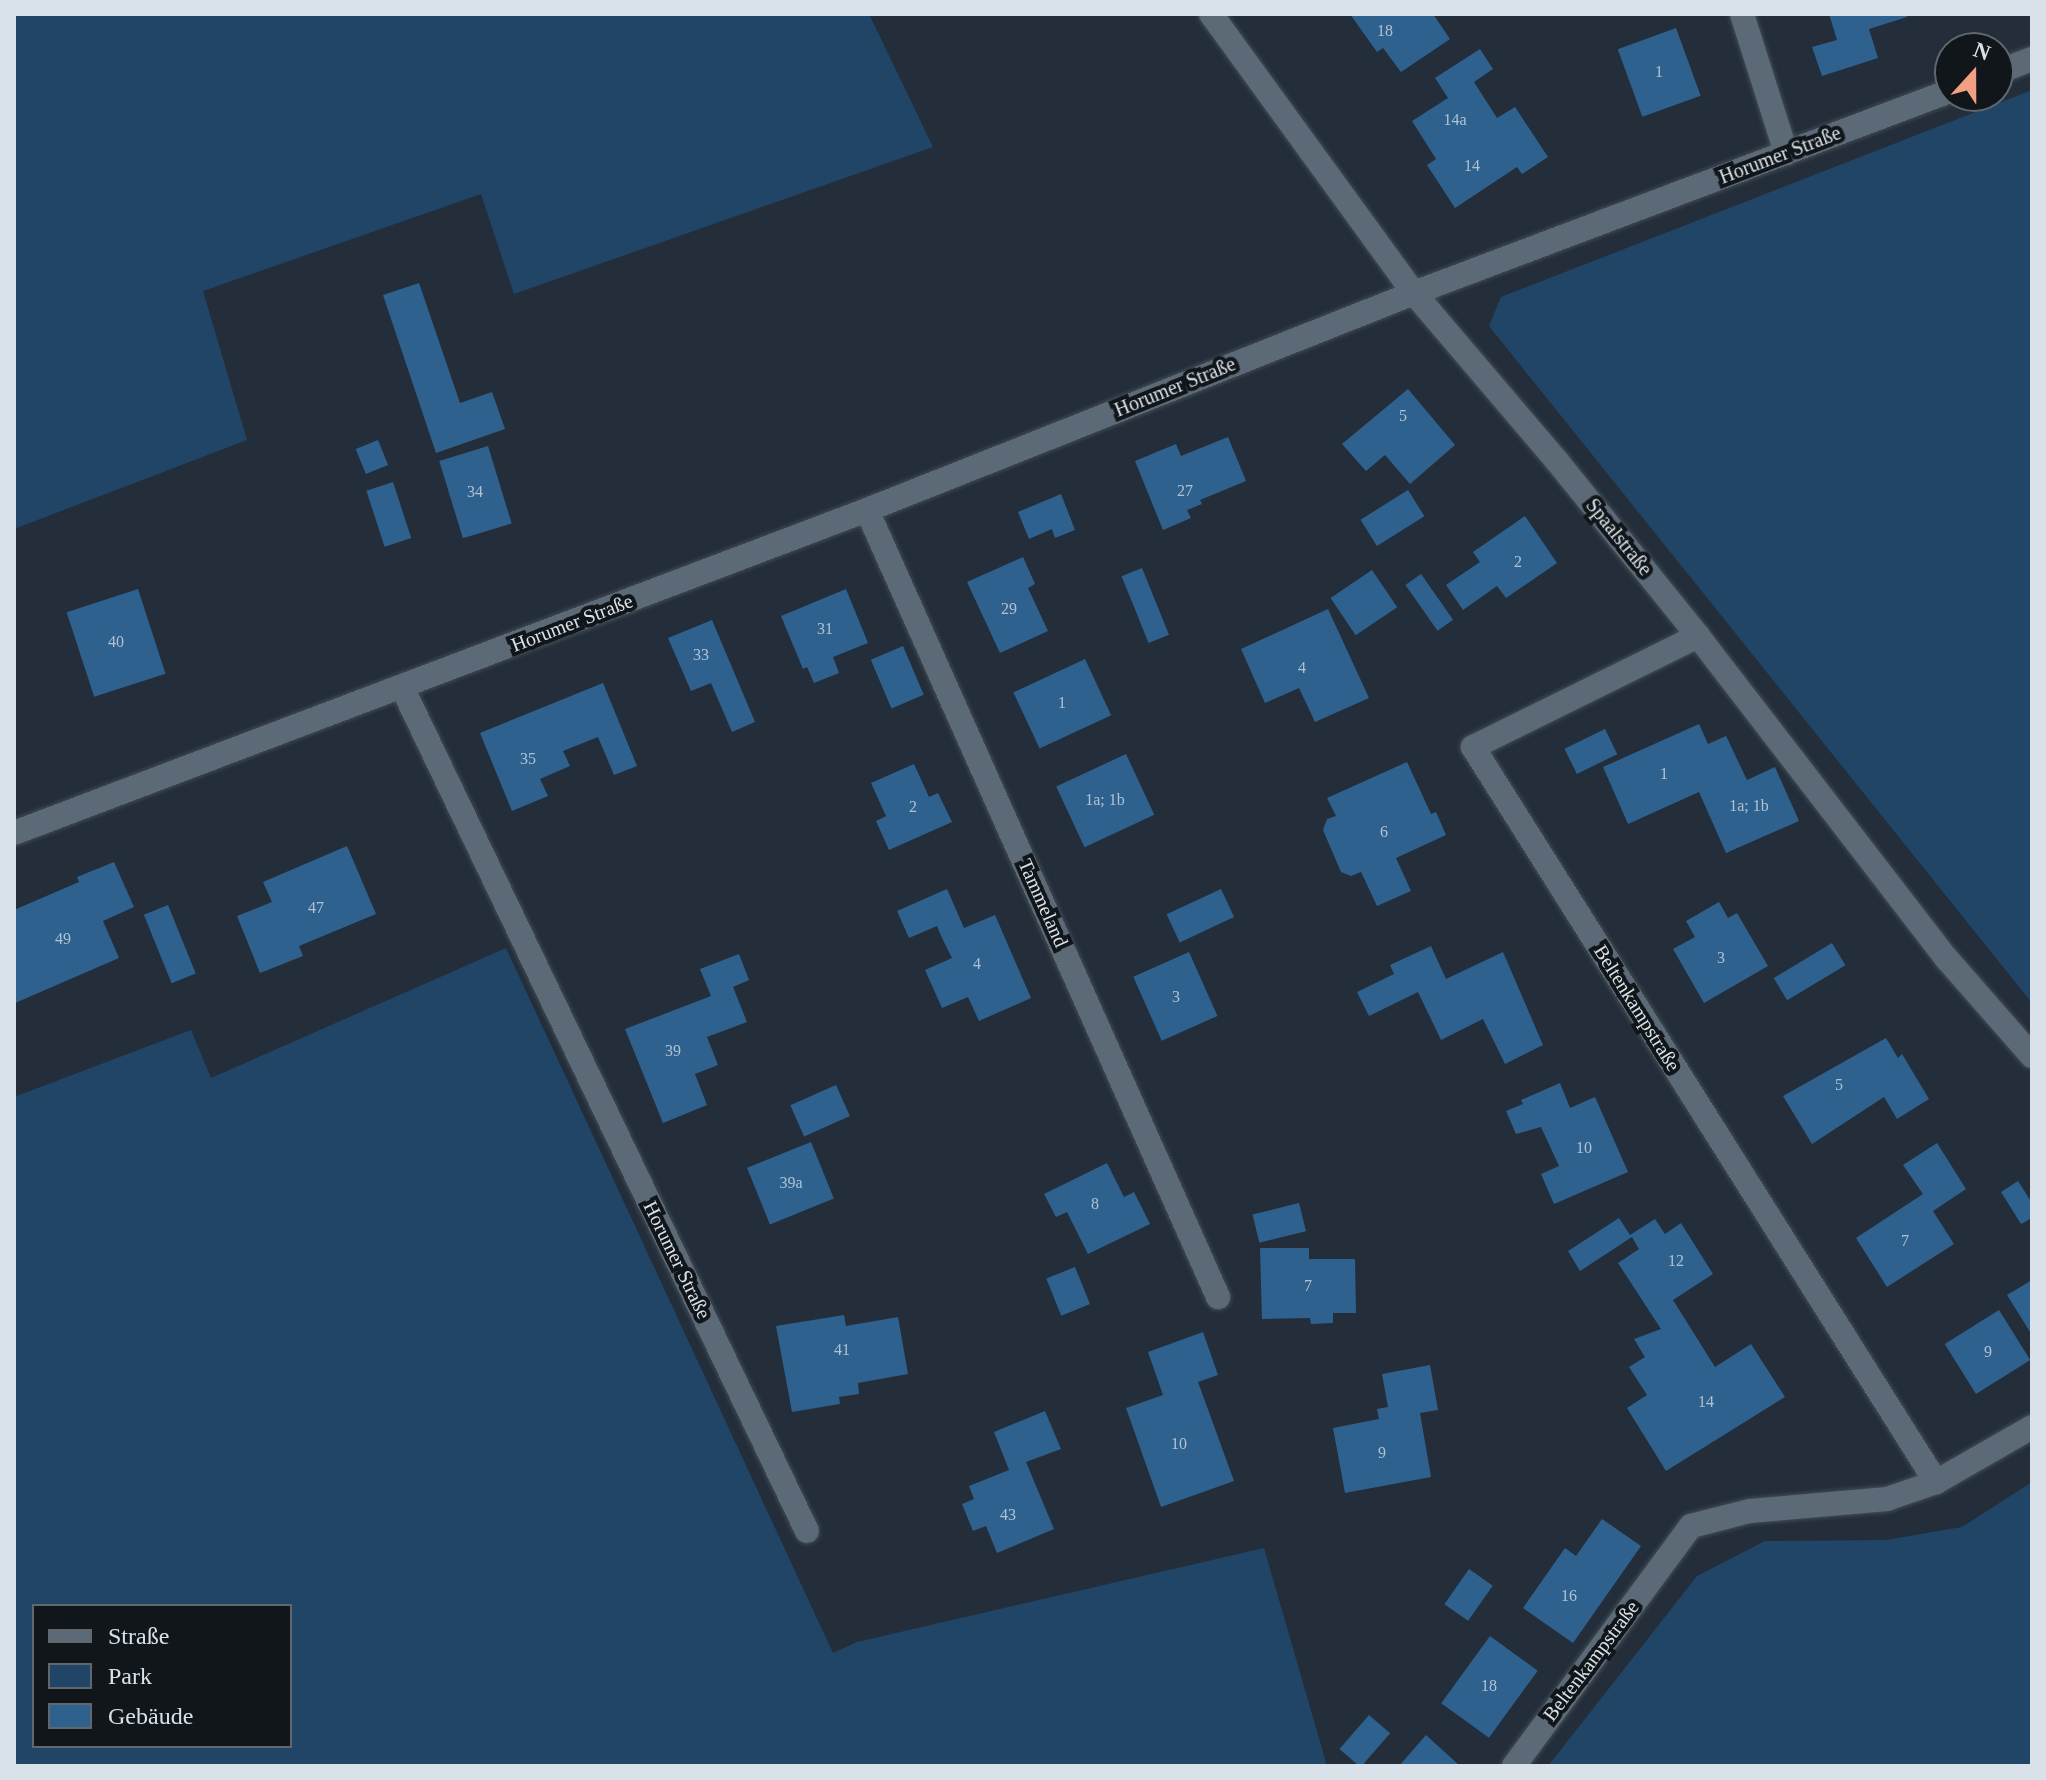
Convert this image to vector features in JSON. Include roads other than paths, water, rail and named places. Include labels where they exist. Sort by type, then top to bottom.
[{"type":"street","name":"Spaalstraße","points":[[1211,14],[1414,293],[1557,461],[1698,636],[1947,959],[2032,1056]]},
{"type":"street","points":[[1742,14],[1786,153]]},
{"type":"street","name":"Horumer Straße","points":[[14,833],[867,510],[1414,293],[1934,97]]},
{"type":"street","name":"Tammeland","points":[[867,510],[1218,1297]]},
{"type":"street","name":"Beltenkampstraße","points":[[1698,636],[1473,747],[1936,1482]]},
{"type":"street","name":"Horumer Straße","points":[[402,687],[807,1531]]},
{"type":"street","name":"Beltenkampstraße","points":[[1514,1766],[1691,1526],[1750,1511],[1887,1499],[1936,1482],[2032,1427]]}]
